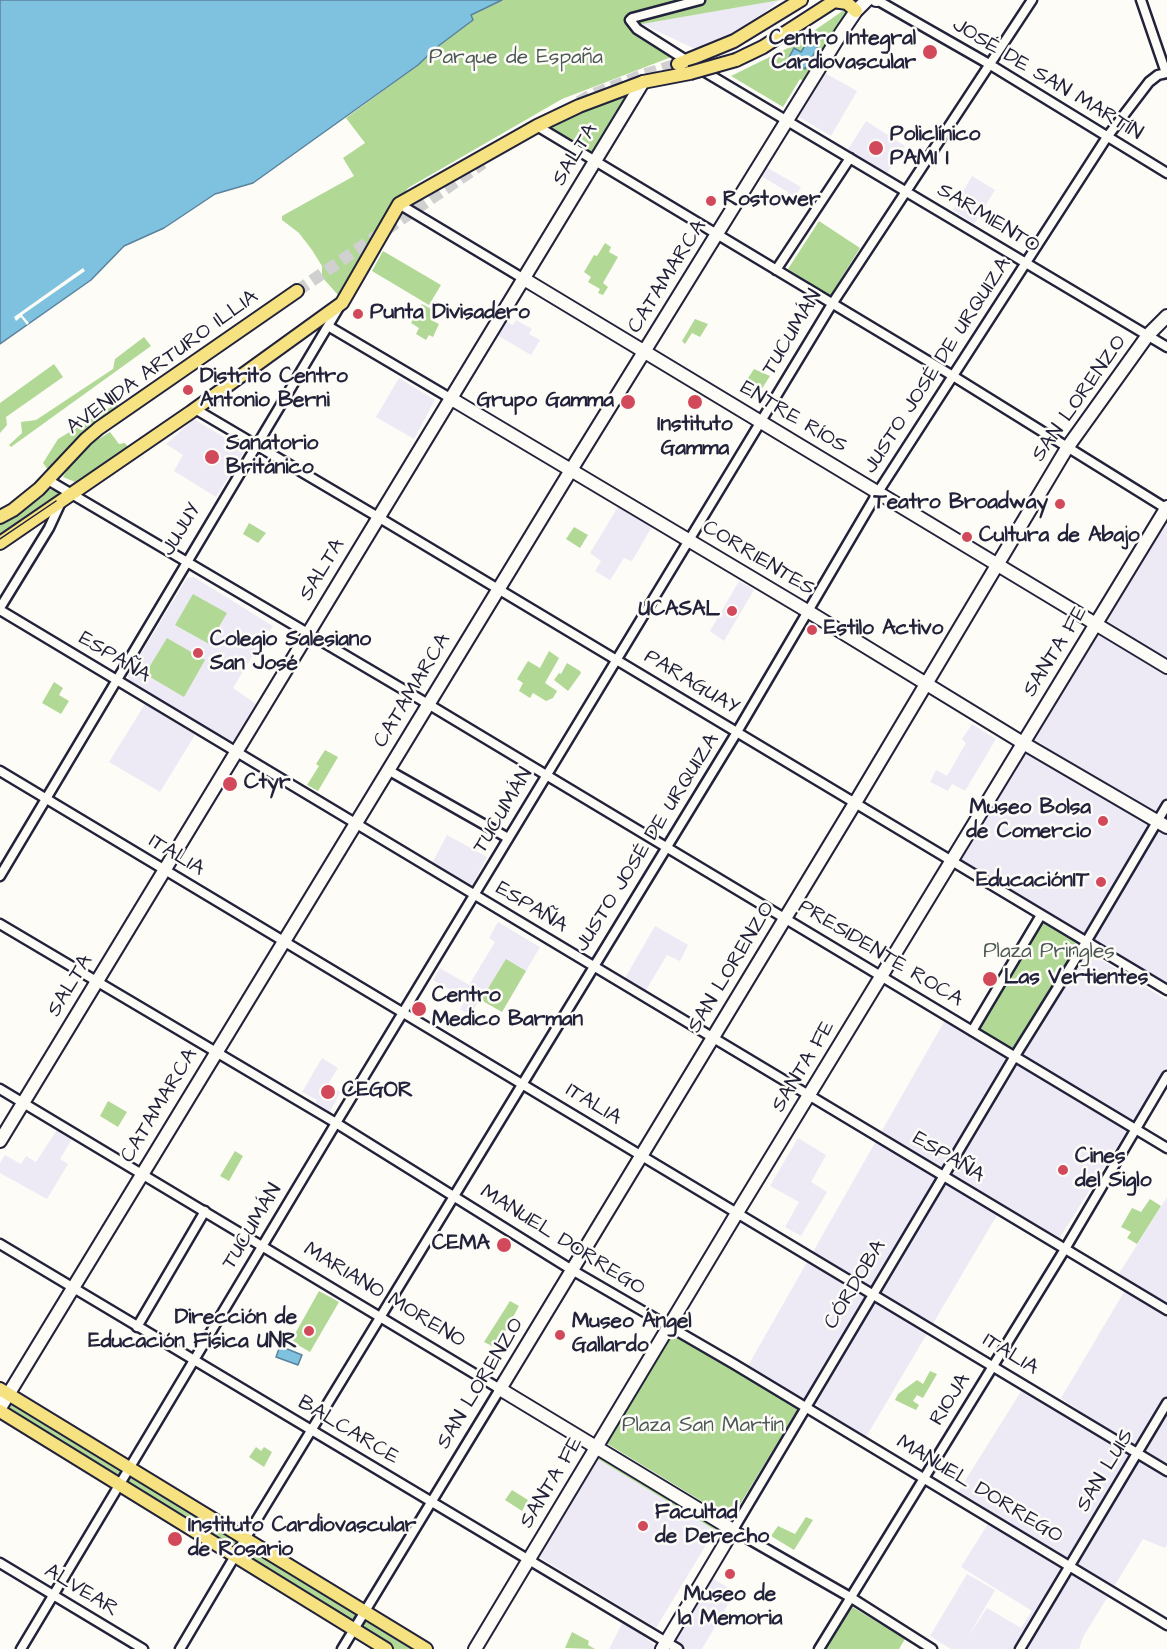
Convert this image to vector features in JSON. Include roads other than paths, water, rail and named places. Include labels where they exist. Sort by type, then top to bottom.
[{"type":"main road","points":[[399,204],[537,126],[579,106],[685,66],[734,41],[801,0]]},
{"type":"main road","name":"CATAMARCA","points":[[0,1409],[4,1392],[72,1288],[571,470],[856,11],[867,0]]},
{"type":"main road","points":[[685,66],[736,60],[763,47],[835,1],[847,3],[856,11]]},
{"type":"main road","name":"SALTA","points":[[0,1141],[643,82]]},
{"type":"main road","name":"JUJUY","points":[[342,303],[399,204]]},
{"type":"main road","name":"ENTRE RÍOS","points":[[524,279],[762,420],[1167,667]]},
{"type":"main road","name":"AVENIDA ARTURO ILLIA","points":[[0,517],[26,500],[99,428],[297,291]]},
{"type":"main road","points":[[0,543],[195,409],[342,303]]},
{"type":"main road","name":"SAN LORENZO","points":[[500,1389],[1067,448],[1148,335],[1167,316]]},
{"type":"main road","name":"CORRIENTES","points":[[450,398],[926,685],[1162,824]]},
{"type":"main road","name":"SANTA FE","points":[[475,1649],[737,1213],[1167,508]]},
{"type":"main road","name":"MARIANO MORENO","points":[[500,1389],[733,1530]]},
{"type":"main road","points":[[4,1392],[426,1649]]},
{"type":"main road","points":[[0,1409],[386,1649]]},
{"type":"main road","name":"CÓRDOBA","points":[[664,1645],[733,1530]]},
{"type":"street","name":"SARMIENTO","points":[[700,0],[632,18],[631,23],[685,66],[788,121],[1167,347]]},
{"type":"street","name":"JOSÉ DE SAN MARTÍN","points":[[876,0],[989,64],[1167,173]]},
{"type":"street","name":"TUCUMÁN","points":[[21,1649],[474,894],[832,304],[1032,0]]},
{"type":"street","points":[[1141,0],[1166,73]]},
{"type":"street","name":"JUSTO JOSÉ DE URQUIZA","points":[[180,1649],[737,732],[878,492],[1107,137],[1149,82],[1158,75],[1166,73]]},
{"type":"street","points":[[537,126],[1167,508]]},
{"type":"street","points":[[776,270],[850,158]]},
{"type":"street","name":"ENTRE RÍOS","points":[[399,204],[524,279]]},
{"type":"street","name":"JUJUY","points":[[0,876],[342,303]]},
{"type":"street","name":"CORRIENTES","points":[[328,326],[450,398]]},
{"type":"street","name":"PARAGUAY","points":[[195,409],[617,659],[1167,990]]},
{"type":"street","name":"PRESIDENTE ROCA","points":[[48,480],[66,498],[308,633],[1167,1148]]},
{"type":"street","points":[[0,609],[66,498]]},
{"type":"street","name":"ESPAÑA","points":[[0,609],[235,753],[1167,1310]]},
{"type":"street","points":[[388,770],[508,838]]},
{"type":"street","name":"ITALIA","points":[[0,771],[1167,1471]]},
{"type":"street","name":"CÓRDOBA","points":[[733,1530],[1015,1056],[1162,824],[1167,805]]},
{"type":"street","points":[[972,1031],[1041,915]]},
{"type":"street","name":"MANUEL DORREGO","points":[[0,924],[336,1123],[572,1270],[806,1407],[1167,1625]]},
{"type":"street","name":"RIOJA","points":[[819,1649],[1065,1249],[1167,1076]]},
{"type":"street","name":"MARIANO MORENO","points":[[0,1089],[500,1389]]},
{"type":"street","points":[[137,1327],[205,1211]]},
{"type":"street","name":"BALCARCE","points":[[0,1244],[432,1502],[664,1645],[678,1649]]},
{"type":"street","name":"SAN LORENZO","points":[[342,1649],[500,1389]]},
{"type":"street","name":"SAN LUIS","points":[[1020,1649],[1167,1403]]},
{"type":"street","name":"MARIANO MORENO","points":[[733,1530],[850,1597],[932,1649]]},
{"type":"street","name":"ALVEAR","points":[[0,1563],[143,1649]]},
{"type":"water","points":[[0,0],[502,0],[471,15],[473,20],[437,47],[418,65],[253,183],[215,194],[164,228],[124,246],[91,280],[0,344]]},
{"type":"water","points":[[808,41],[818,47],[805,69],[788,59],[794,48],[801,52]]},
{"type":"water","points":[[280,1346],[302,1355],[298,1365],[276,1357]]},
{"type":"tunnel","points":[[579,102],[640,76],[678,64]]},
{"type":"tunnel","points":[[297,291],[483,163]]},
{"type":"tram line","points":[[0,539],[56,501]]},
{"type":"place","name":"Centro Integral Cardiovascular","points":[[930,52]]},
{"type":"place","name":"Policlínico PAMI I","points":[[876,148]]},
{"type":"place","name":"Rostower","points":[[711,201]]},
{"type":"place","name":"Punta Divisadero","points":[[358,314]]},
{"type":"place","name":"Distrito Centro Antonio Berni","points":[[188,390]]},
{"type":"place","name":"Grupo Gamma","points":[[628,402]]},
{"type":"place","name":"Instituto Gamma","points":[[695,402]]},
{"type":"place","name":"Sanatorio Británico","points":[[212,457]]},
{"type":"place","name":"Teatro Broadway","points":[[1060,504]]},
{"type":"place","name":"Cultura de Abajo","points":[[967,537]]},
{"type":"place","name":"UCASAL","points":[[732,611]]},
{"type":"place","name":"Estilo Activo","points":[[812,630]]},
{"type":"place","name":"Colegio Salesiano San José","points":[[198,653]]},
{"type":"place","name":"Ctyr","points":[[230,784]]},
{"type":"place","name":"Museo Bolsa de Comercio","points":[[1103,821]]},
{"type":"place","name":"EducaciónIT","points":[[1101,882]]},
{"type":"place","name":"Las Vertientes","points":[[990,979]]},
{"type":"place","name":"Centro Medico Barman","points":[[419,1009]]},
{"type":"place","name":"CEGOR","points":[[328,1092]]},
{"type":"place","name":"Cines del Siglo","points":[[1063,1170]]},
{"type":"place","name":"CEMA","points":[[504,1245]]},
{"type":"place","name":"Dirección de Educación Física UNR","points":[[309,1331]]},
{"type":"place","name":"Museo Ángel Gallardo","points":[[560,1335]]},
{"type":"place","name":"Facultad de Derecho","points":[[643,1526]]},
{"type":"place","name":"Instituto Cardiovascular de Rosario","points":[[175,1539]]},
{"type":"place","name":"Museo de la Memoria","points":[[730,1574]]},
{"type":"park label","name":"Parque de España","points":[[516,59]]},
{"type":"park label","name":"Plaza Pringles","points":[[1049,953]]},
{"type":"park label","name":"Plaza San Martín","points":[[703,1427]]}]
